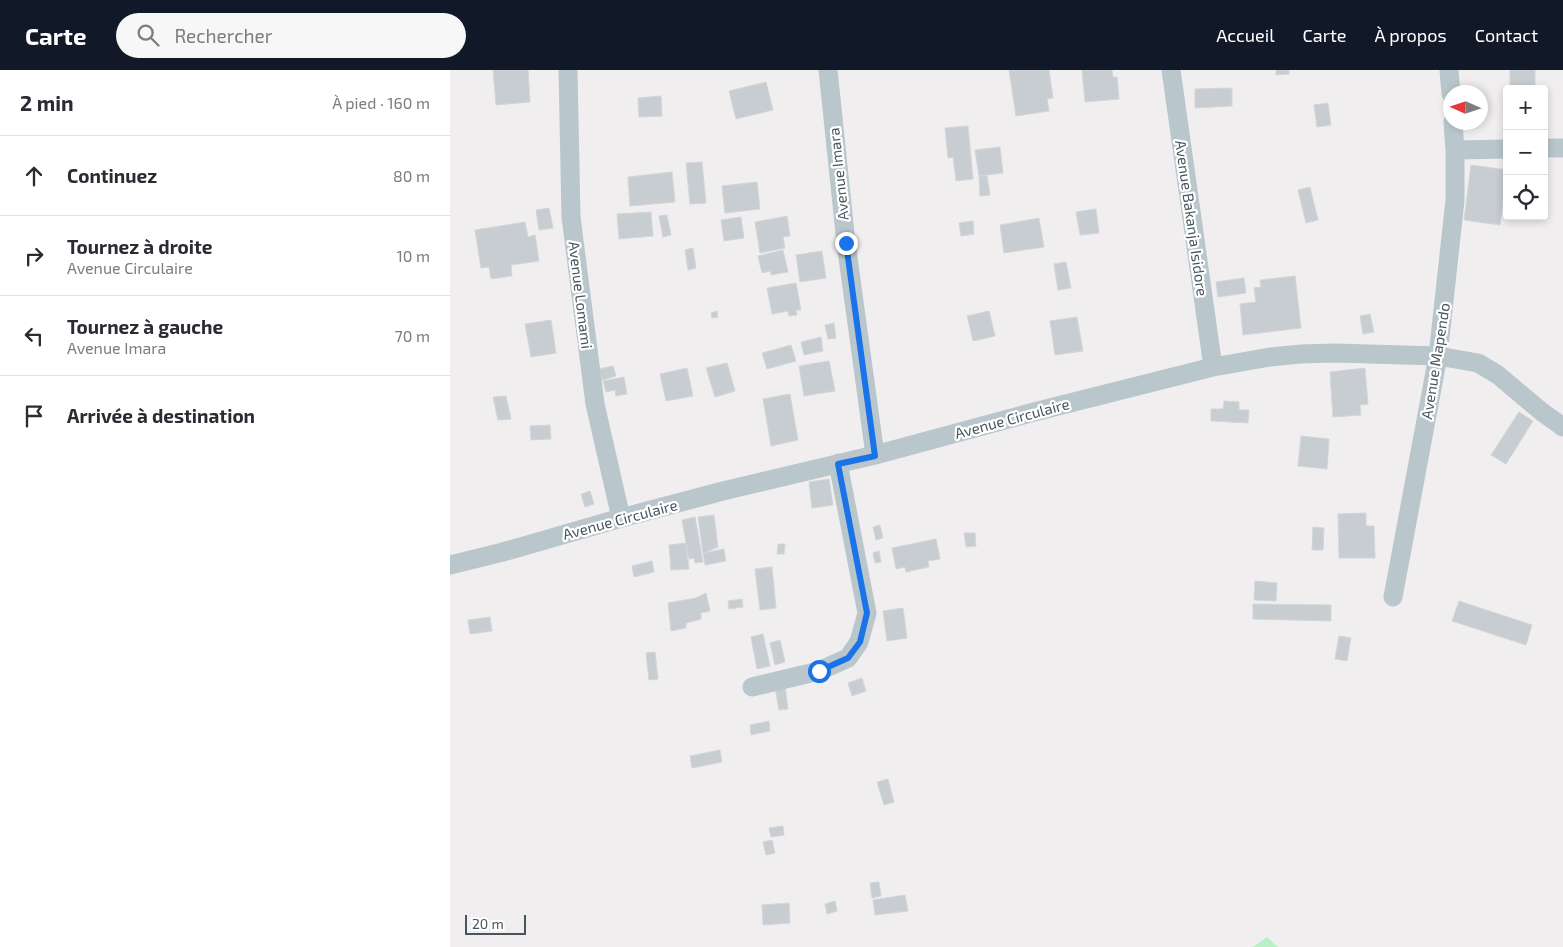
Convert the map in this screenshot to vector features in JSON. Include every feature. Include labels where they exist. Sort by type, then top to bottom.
[{"type":"street","name":"Avenue Lomami","points":[[568,70],[571,217],[594,404],[621,518]]},
{"type":"street","name":"Avenue Imara","points":[[828,70],[846,243],[875,456]]},
{"type":"street","name":"Avenue Bakanja Isidore","points":[[1171,70],[1213,367]]},
{"type":"street","points":[[1448,70],[1449,85]]},
{"type":"street","name":"Avenue Mapendo","points":[[1393,597],[1438,356],[1455,200],[1454,130]]},
{"type":"street","points":[[1548,148],[1563,148]]},
{"type":"street","points":[[1455,150],[1503,149]]},
{"type":"street","name":"Avenue Circulaire","points":[[450,565],[503,552],[621,518],[875,456],[1034,412],[1213,367],[1270,356],[1301,354],[1438,356],[1478,363],[1498,375],[1563,427]]},
{"type":"street","points":[[752,687],[819,671],[848,658],[860,642],[867,613],[838,464]]},
{"type":"green space","points":[[1267,937],[1278,947],[1253,947]]},
{"type":"building","points":[[493,70],[528,70],[530,102],[496,105]]},
{"type":"building","points":[[1009,70],[1049,70],[1053,98],[1047,99],[1049,111],[1016,116]]},
{"type":"building","points":[[1082,70],[1112,70],[1113,77],[1117,77],[1119,99],[1085,102]]},
{"type":"building","points":[[1276,70],[1289,70],[1289,74],[1276,75]]},
{"type":"building","points":[[1510,70],[1535,70],[1535,85],[1510,85]]},
{"type":"building","points":[[766,82],[773,110],[736,119],[729,91]]},
{"type":"building","points":[[1232,88],[1232,106],[1195,108],[1195,89]]},
{"type":"building","points":[[661,96],[662,116],[639,117],[638,98]]},
{"type":"building","points":[[1328,103],[1331,125],[1317,127],[1314,105]]},
{"type":"building","points":[[968,126],[973,179],[956,181],[953,157],[948,158],[945,128]]},
{"type":"building","points":[[1000,147],[1003,173],[979,176],[975,150]]},
{"type":"building","points":[[702,162],[706,203],[690,204],[686,163]]},
{"type":"building","points":[[1471,165],[1503,169],[1503,201],[1500,225],[1464,220]]},
{"type":"building","points":[[672,172],[675,202],[630,206],[628,177]]},
{"type":"building","points":[[979,176],[987,176],[990,195],[980,196]]},
{"type":"building","points":[[757,182],[760,209],[725,213],[722,186]]},
{"type":"building","points":[[1310,187],[1318,220],[1306,223],[1298,190]]},
{"type":"building","points":[[549,208],[553,228],[539,230],[536,210]]},
{"type":"building","points":[[1096,209],[1099,233],[1080,235],[1076,212]]},
{"type":"building","points":[[651,212],[653,236],[619,239],[617,214]]},
{"type":"building","points":[[667,215],[671,235],[663,237],[659,216]]},
{"type":"building","points":[[787,216],[790,236],[783,237],[785,248],[760,253],[755,222]]},
{"type":"building","points":[[741,217],[744,238],[724,241],[721,220]]},
{"type":"building","points":[[1039,218],[1044,247],[1004,253],[1000,225]]},
{"type":"building","points":[[973,221],[974,234],[961,236],[959,223]]},
{"type":"building","points":[[525,222],[528,237],[535,235],[539,261],[511,265],[512,276],[491,279],[489,267],[481,268],[475,230]]},
{"type":"building","points":[[693,248],[696,268],[688,270],[685,250]]},
{"type":"building","points":[[783,250],[788,272],[771,275],[770,271],[762,273],[758,256]]},
{"type":"building","points":[[822,251],[826,278],[800,282],[796,255]]},
{"type":"building","points":[[1066,262],[1071,288],[1058,290],[1054,264]]},
{"type":"building","points":[[1295,276],[1301,328],[1243,335],[1240,304],[1256,302],[1254,288],[1261,287],[1260,280]]},
{"type":"building","points":[[1244,278],[1246,293],[1218,297],[1216,282]]},
{"type":"building","points":[[796,283],[801,310],[796,310],[797,315],[789,316],[788,311],[772,314],[767,288]]},
{"type":"building","points":[[717,311],[718,317],[712,318],[711,313]]},
{"type":"building","points":[[989,311],[995,336],[973,341],[967,316]]},
{"type":"building","points":[[1370,314],[1374,332],[1363,334],[1360,316]]},
{"type":"building","points":[[1077,317],[1083,351],[1055,355],[1050,321]]},
{"type":"building","points":[[551,320],[556,353],[531,357],[525,324]]},
{"type":"building","points":[[834,323],[836,338],[828,339],[825,325]]},
{"type":"building","points":[[821,337],[823,351],[804,355],[801,342]]},
{"type":"building","points":[[791,345],[796,361],[767,369],[762,353]]},
{"type":"building","points":[[829,361],[835,391],[804,396],[799,366]]},
{"type":"building","points":[[727,363],[735,391],[715,397],[706,368]]},
{"type":"building","points":[[613,366],[616,376],[602,380],[599,369]]},
{"type":"building","points":[[687,368],[693,396],[666,401],[660,374]]},
{"type":"building","points":[[1365,368],[1368,404],[1360,405],[1361,415],[1333,417],[1330,372]]},
{"type":"building","points":[[624,377],[627,394],[616,396],[615,390],[606,392],[603,381]]},
{"type":"building","points":[[790,394],[798,440],[771,446],[763,399]]},
{"type":"building","points":[[506,396],[511,419],[498,420],[493,397]]},
{"type":"building","points":[[1224,401],[1239,402],[1239,410],[1249,410],[1248,423],[1211,421],[1211,409],[1223,409]]},
{"type":"building","points":[[1519,412],[1533,421],[1506,464],[1491,455]]},
{"type":"building","points":[[550,425],[551,439],[531,440],[530,426]]},
{"type":"building","points":[[1301,436],[1329,439],[1327,469],[1298,466]]},
{"type":"building","points":[[829,479],[833,505],[812,508],[809,482]]},
{"type":"building","points":[[590,491],[594,504],[585,507],[581,494]]},
{"type":"building","points":[[1366,513],[1366,526],[1374,526],[1375,558],[1339,558],[1338,514]]},
{"type":"building","points":[[714,515],[718,547],[703,553],[698,517]]},
{"type":"building","points":[[695,517],[703,562],[695,563],[694,558],[689,559],[682,520]]},
{"type":"building","points":[[880,525],[883,538],[876,540],[873,527]]},
{"type":"building","points":[[1313,527],[1324,528],[1323,550],[1312,550]]},
{"type":"building","points":[[964,533],[975,533],[976,546],[966,547]]},
{"type":"building","points":[[936,539],[940,559],[928,561],[929,567],[906,572],[905,567],[896,569],[892,548]]},
{"type":"building","points":[[686,543],[689,569],[671,570],[669,545]]},
{"type":"building","points":[[778,544],[785,544],[784,554],[777,554]]},
{"type":"building","points":[[724,549],[726,561],[705,565],[703,553]]},
{"type":"building","points":[[879,551],[881,562],[875,563],[873,553]]},
{"type":"building","points":[[652,561],[654,572],[634,577],[632,566]]},
{"type":"building","points":[[772,567],[776,608],[760,610],[755,569]]},
{"type":"building","points":[[1255,581],[1277,583],[1276,601],[1254,600]]},
{"type":"building","points":[[706,593],[710,611],[701,613],[701,619],[686,623],[686,628],[671,631],[668,603],[696,598]]},
{"type":"building","points":[[742,599],[743,607],[729,609],[728,601]]},
{"type":"building","points":[[1459,601],[1532,625],[1526,645],[1452,621]]},
{"type":"building","points":[[1253,604],[1331,605],[1331,621],[1253,619]]},
{"type":"building","points":[[903,608],[907,638],[887,641],[883,611]]},
{"type":"building","points":[[490,617],[492,631],[470,634],[468,620]]},
{"type":"building","points":[[763,634],[770,666],[757,669],[751,637]]},
{"type":"building","points":[[1339,636],[1351,638],[1347,661],[1335,659]]},
{"type":"building","points":[[780,640],[785,662],[775,665],[770,643]]},
{"type":"building","points":[[655,652],[658,679],[649,680],[646,653]]},
{"type":"building","points":[[862,678],[866,691],[852,696],[848,683]]},
{"type":"building","points":[[785,686],[788,709],[779,710],[775,687]]},
{"type":"building","points":[[769,721],[770,731],[751,735],[750,725]]},
{"type":"building","points":[[720,750],[722,762],[692,768],[690,756]]},
{"type":"building","points":[[888,779],[894,802],[884,805],[877,782]]},
{"type":"building","points":[[783,826],[784,835],[771,837],[769,828]]},
{"type":"building","points":[[772,840],[775,853],[766,855],[763,842]]},
{"type":"building","points":[[879,882],[881,896],[872,898],[870,883]]},
{"type":"building","points":[[905,895],[908,911],[875,915],[873,900]]},
{"type":"building","points":[[835,901],[837,911],[827,914],[825,904]]},
{"type":"building","points":[[789,903],[790,923],[763,925],[762,905]]},
{"type":"route","points":[[819,671],[848,658],[860,642],[867,613],[838,464],[875,456],[846,243]]}]
